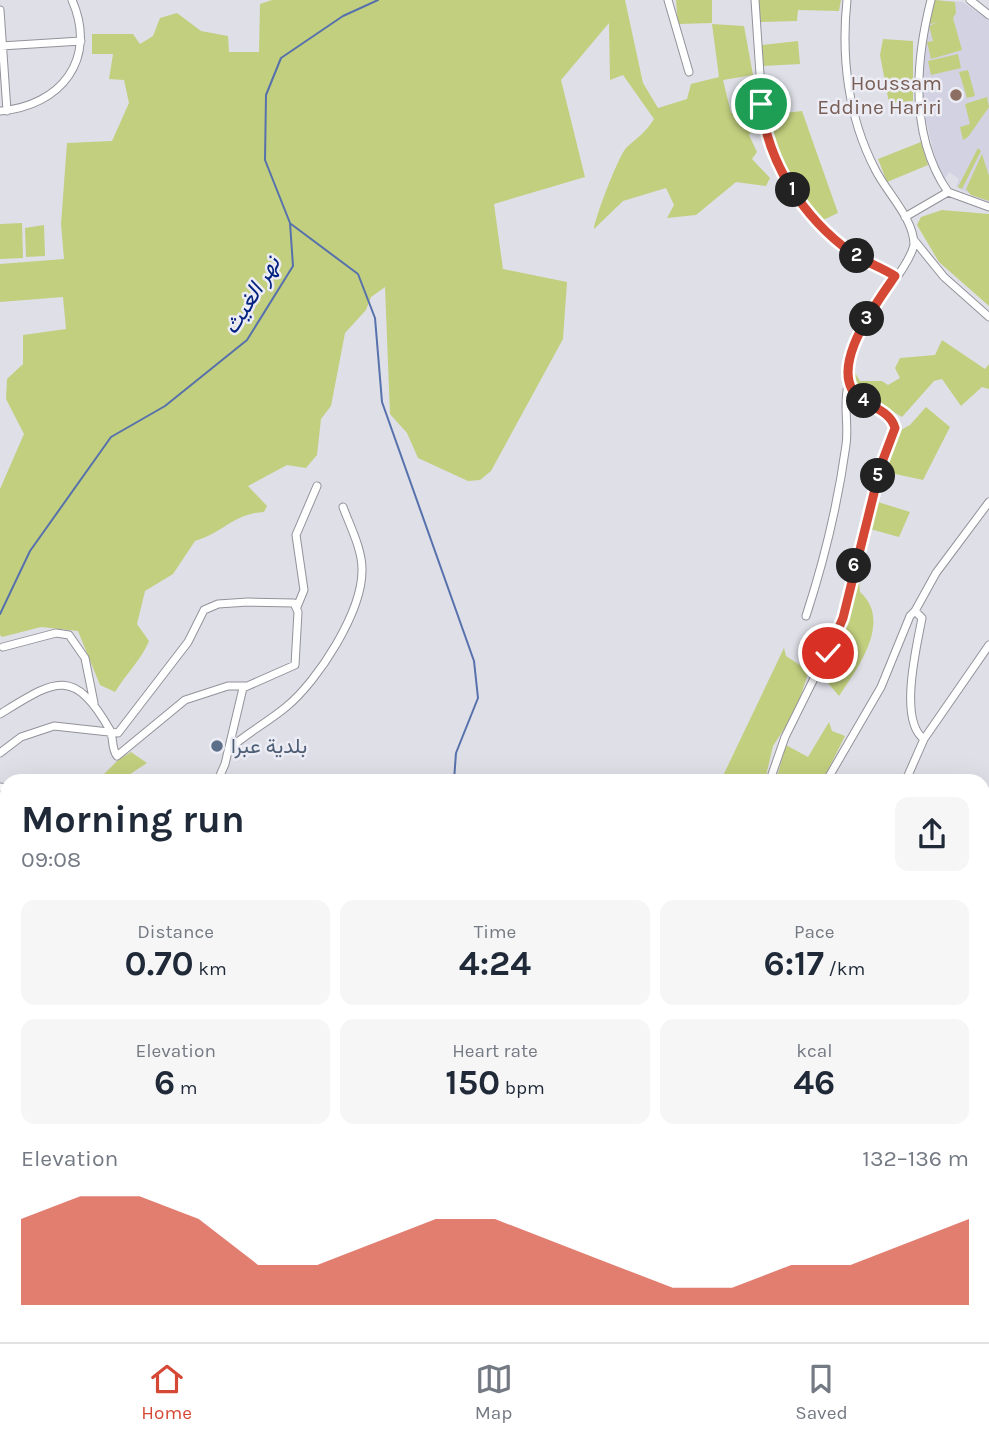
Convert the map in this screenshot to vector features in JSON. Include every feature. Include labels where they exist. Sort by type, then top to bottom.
[{"type":"street","points":[[0,10],[4,111],[35,104],[65,82],[77,63],[81,41],[72,0]]},
{"type":"street","points":[[668,0],[689,72]]},
{"type":"street","points":[[755,0],[763,119],[776,163],[806,209],[845,247],[895,276]]},
{"type":"street","points":[[847,0],[844,50],[854,109],[874,168],[905,217],[914,240],[949,282],[989,317]]},
{"type":"street","points":[[931,0],[920,46],[919,105],[931,157],[948,192],[989,207]]},
{"type":"street","points":[[970,0],[989,15]]},
{"type":"street","points":[[1,46],[81,41]]},
{"type":"street","points":[[905,217],[948,192]]},
{"type":"street","points":[[806,616],[837,498],[847,435],[847,372],[855,345],[912,252],[914,240]]},
{"type":"street","points":[[772,774],[785,737],[839,631],[881,465],[895,428],[891,418],[858,397],[849,385]]},
{"type":"street","points":[[0,714],[52,684],[68,685],[82,692],[94,705],[112,735],[113,749],[117,756],[185,700],[228,686],[245,686],[293,667],[297,607],[304,590],[296,535],[317,486]]},
{"type":"street","points":[[830,774],[881,687],[910,616],[936,573],[989,502]]},
{"type":"street","points":[[229,749],[292,702],[328,655],[352,614],[360,592],[363,567],[343,507]]},
{"type":"street","points":[[0,753],[21,737],[54,726],[112,735],[124,729],[173,663],[204,610],[218,604],[273,600],[291,602],[297,607]]},
{"type":"street","points":[[915,611],[921,614],[922,618],[914,661],[912,710],[916,732],[924,739]]},
{"type":"street","points":[[3,647],[56,633],[69,635],[85,658],[94,705]]},
{"type":"street","points":[[908,774],[924,739],[989,645]]},
{"type":"street","points":[[220,774],[229,749],[240,693],[245,686]]},
{"type":"shaded area","name":"Houssam Eddine Hariri","points":[[934,0],[963,2],[989,20],[989,203],[956,187],[959,179],[949,172],[944,180],[937,165],[924,112],[922,78],[927,25]]},
{"type":"green space","points":[[272,0],[625,0],[643,83],[658,108],[687,99],[691,84],[719,77],[712,24],[744,26],[753,75],[723,80],[731,113],[738,115],[751,110],[757,126],[749,135],[757,152],[752,159],[770,178],[766,186],[736,182],[696,215],[667,218],[674,205],[666,188],[623,201],[594,229],[623,152],[654,119],[623,75],[610,80],[609,23],[561,80],[585,177],[494,204],[503,269],[567,282],[563,339],[491,471],[480,480],[468,481],[418,458],[407,433],[390,414],[385,287],[371,297],[366,310],[345,333],[331,406],[321,419],[317,455],[306,468],[287,465],[248,486],[267,506],[264,512],[245,516],[195,541],[173,574],[145,591],[137,624],[149,641],[115,692],[100,685],[78,631],[41,627],[2,637],[0,635],[0,489],[24,434],[6,399],[7,379],[23,364],[23,335],[66,329],[63,297],[0,302],[0,264],[64,259],[61,224],[67,143],[112,141],[129,103],[124,80],[109,79],[113,54],[92,54],[92,34],[133,34],[140,44],[153,36],[160,18],[177,13],[201,31],[228,36],[229,52],[259,52],[260,4]]},
{"type":"green space","points":[[676,0],[712,0],[712,23],[678,24]]},
{"type":"green space","points":[[759,0],[841,0],[839,11],[798,10],[797,21],[760,22]]},
{"type":"green space","points":[[935,0],[955,2],[956,13],[953,18],[962,50],[931,59],[927,42],[933,41],[929,26],[938,22],[927,25]]},
{"type":"green space","points":[[883,39],[913,41],[913,101],[889,103],[880,55]]},
{"type":"green space","points":[[798,41],[800,64],[763,66],[761,45]]},
{"type":"green space","points":[[958,54],[961,68],[931,75],[928,61]]},
{"type":"green space","points":[[968,70],[975,96],[967,98],[959,72]]},
{"type":"green space","points":[[987,97],[989,107],[963,140],[960,127],[970,124],[965,104]]},
{"type":"green space","points":[[802,111],[838,213],[821,221],[789,171],[767,115]]},
{"type":"green space","points":[[921,142],[928,165],[887,182],[878,159]]},
{"type":"green space","points":[[978,148],[981,151],[962,189],[958,187]]},
{"type":"green space","points":[[982,154],[989,176],[989,201],[971,195],[966,189]]},
{"type":"green space","points":[[942,210],[989,214],[989,306],[939,262],[917,225],[921,217]]},
{"type":"green space","points":[[22,223],[23,258],[0,259],[0,224]]},
{"type":"green space","points":[[44,225],[45,256],[26,257],[25,228]]},
{"type":"green space","points":[[942,340],[985,369],[989,364],[989,389],[982,387],[961,406],[942,379],[934,381],[902,417],[856,389],[853,375],[855,373],[860,381],[882,381],[888,385],[900,378],[895,368],[900,358],[935,355]]},
{"type":"green space","points":[[926,407],[950,427],[923,480],[886,472],[899,431],[910,425]]},
{"type":"green space","points":[[878,502],[910,512],[899,537],[870,529]]},
{"type":"green space","points":[[859,581],[860,592],[869,604],[873,617],[873,631],[862,659],[839,696],[822,676],[840,641],[856,583]]},
{"type":"green space","points":[[784,648],[786,656],[809,671],[795,712],[773,746],[766,774],[724,774]]},
{"type":"green space","points":[[829,722],[832,731],[845,736],[826,774],[778,774],[786,745],[808,757]]},
{"type":"green space","points":[[131,752],[147,763],[130,774],[104,774]]},
{"type":"waterway","name":"نهر الغيث","points":[[0,614],[30,551],[111,437],[165,406],[247,340],[293,266],[290,223],[265,160],[266,95],[281,58],[343,16],[378,0]]},
{"type":"waterway","points":[[291,224],[358,274],[375,318],[382,402],[474,661],[478,698],[456,753],[454,774]]},
{"type":"place","name":"Houssam Eddine Hariri","points":[[956,95]]},
{"type":"place","name":"بلدية عبرا","points":[[217,746]]},
{"type":"route","points":[[761,104],[767,141],[776,163],[806,209],[852,253],[895,276],[860,333],[848,366],[848,381],[852,391],[891,418],[895,428],[881,465],[843,618],[828,653]]}]
